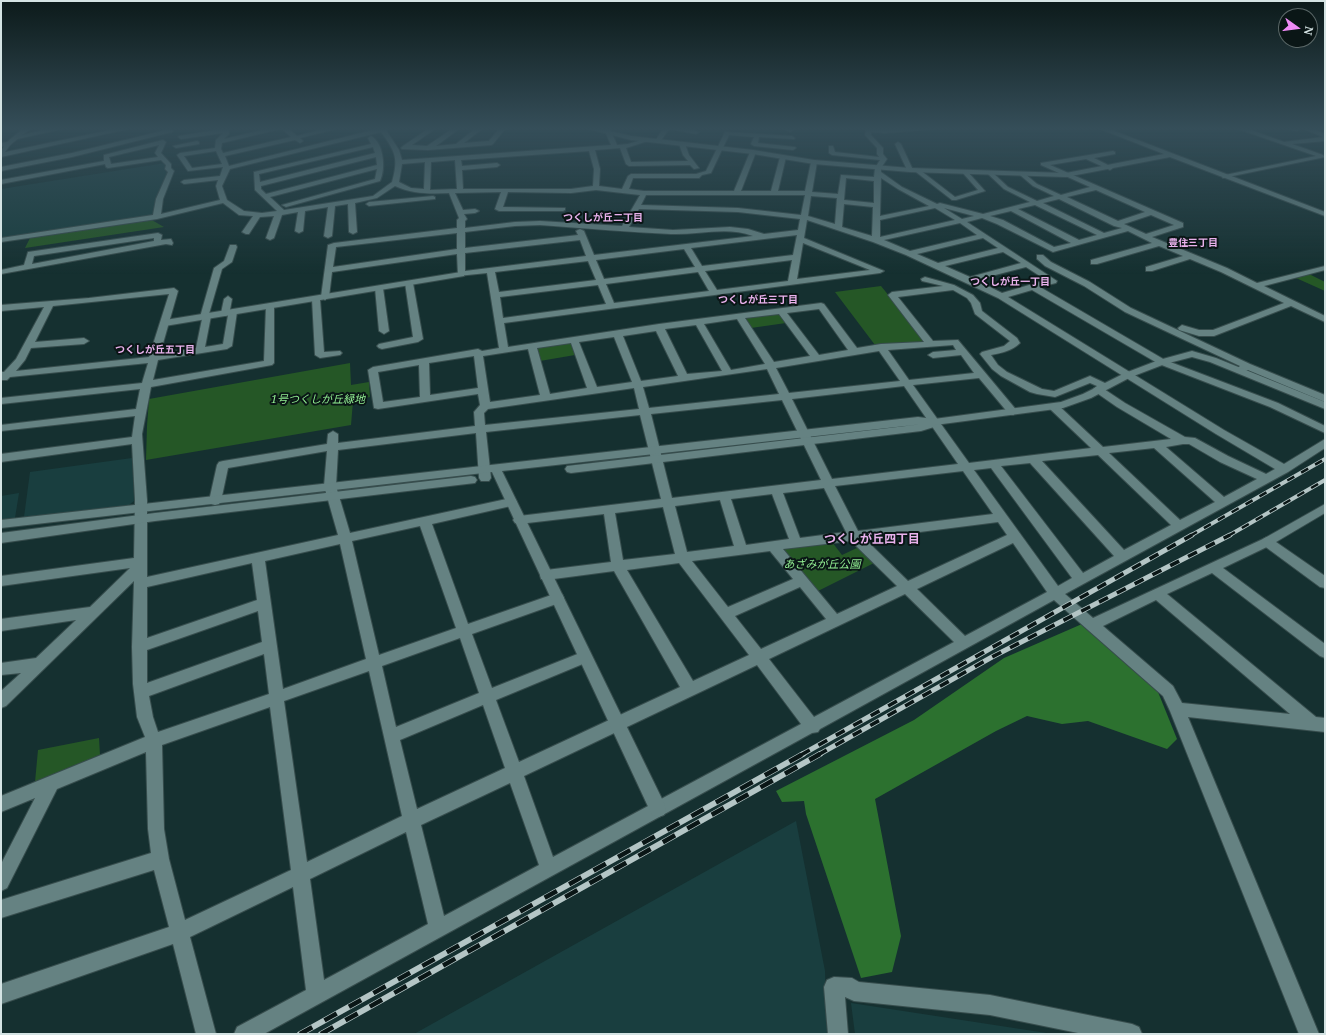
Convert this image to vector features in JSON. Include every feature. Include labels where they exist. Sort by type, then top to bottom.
[{"type":"street","points":[[1,182],[26,177]]},
{"type":"street","points":[[157,217],[156,210],[159,198],[162,190],[168,183],[169,177]]},
{"type":"street","points":[[256,177],[258,190],[279,211]]},
{"type":"street","points":[[257,185],[288,177]]},
{"type":"street","points":[[265,196],[337,177]]},
{"type":"street","points":[[348,177],[368,197]]},
{"type":"street","points":[[368,197],[379,177]]},
{"type":"street","points":[[279,211],[302,209],[368,197],[395,183],[396,177]]},
{"type":"street","points":[[427,177],[427,192]]},
{"type":"street","points":[[459,177],[460,190]]},
{"type":"street","points":[[596,188],[597,177]]},
{"type":"street","points":[[624,192],[630,177]]},
{"type":"street","points":[[646,177],[698,182],[739,200],[804,217],[876,240],[969,280],[1000,296],[1220,432],[1284,469]]},
{"type":"street","points":[[697,177],[698,182]]},
{"type":"street","points":[[505,190],[499,209],[571,191],[596,188],[644,193],[698,182],[703,177]]},
{"type":"street","points":[[739,200],[746,177]]},
{"type":"street","points":[[774,194],[778,177]]},
{"type":"street","points":[[792,283],[799,235],[804,217],[811,177]]},
{"type":"street","points":[[838,228],[843,177]]},
{"type":"street","points":[[876,240],[878,177]]},
{"type":"street","points":[[884,177],[900,188],[934,205],[961,221],[1053,281],[1000,296]]},
{"type":"street","points":[[926,177],[954,199],[982,191],[970,177]]},
{"type":"street","points":[[994,177],[1004,187],[1104,236]]},
{"type":"street","points":[[1026,177],[1035,185],[1060,197],[1325,319]]},
{"type":"street","points":[[1071,177],[1180,225],[1146,237]]},
{"type":"street","points":[[1226,177],[1325,214]]},
{"type":"street","points":[[184,182],[222,178],[219,186],[224,201],[242,213],[258,214],[368,197],[452,195],[460,190],[505,190],[531,200],[563,209]]},
{"type":"street","points":[[395,183],[410,190],[477,198]]},
{"type":"street","points":[[876,240],[983,216],[1096,188]]},
{"type":"street","points":[[624,229],[644,193]]},
{"type":"street","points":[[337,353],[320,355],[317,327],[331,247],[334,245],[515,224],[540,223],[673,232],[739,200],[774,194],[808,193],[877,205]]},
{"type":"street","points":[[452,195],[463,219],[461,220],[461,274]]},
{"type":"street","points":[[1,240],[157,217],[224,201]]},
{"type":"street","points":[[350,201],[353,232]]},
{"type":"street","points":[[328,236],[332,204]]},
{"type":"street","points":[[877,219],[934,205],[964,210],[1000,222],[1053,250],[1128,229]]},
{"type":"street","points":[[636,207],[700,220],[730,229],[748,231],[764,237]]},
{"type":"street","points":[[299,231],[302,209]]},
{"type":"street","points":[[1012,209],[1078,243]]},
{"type":"street","points":[[460,212],[475,210]]},
{"type":"street","points":[[270,238],[279,211]]},
{"type":"street","points":[[1117,224],[1151,212]]},
{"type":"street","points":[[246,232],[258,214]]},
{"type":"street","points":[[578,226],[611,306]]},
{"type":"street","points":[[27,267],[32,254],[158,235],[157,243]]},
{"type":"street","points":[[165,323],[461,274],[764,237],[799,235],[880,271],[500,321]]},
{"type":"street","points":[[909,253],[983,236]]},
{"type":"street","points":[[328,270],[461,251],[582,237]]},
{"type":"street","points":[[1,272],[168,241],[169,243]]},
{"type":"street","points":[[1094,262],[1159,243]]},
{"type":"street","points":[[686,246],[714,292]]},
{"type":"street","points":[[200,350],[206,317],[218,268],[228,262],[233,247]]},
{"type":"street","points":[[937,266],[1004,250]]},
{"type":"street","points":[[1149,269],[1190,256]]},
{"type":"street","points":[[496,295],[796,257]]},
{"type":"street","points":[[1040,257],[1048,264],[1087,284],[1128,310],[1206,346],[1242,368],[1325,406]]},
{"type":"street","points":[[969,280],[1027,264]]},
{"type":"street","points":[[1255,286],[1325,268]]},
{"type":"street","points":[[491,270],[504,350]]},
{"type":"street","points":[[925,279],[938,281],[973,298],[978,312],[1014,340],[1015,343],[1007,348],[985,354],[995,367],[1004,374],[1020,384],[1041,392],[1055,394],[1090,379],[1121,405],[1183,441]]},
{"type":"street","points":[[382,346],[418,340],[409,283]]},
{"type":"street","points":[[1033,287],[1162,362],[1274,405],[1325,430]]},
{"type":"street","points":[[379,288],[384,331]]},
{"type":"street","points":[[931,344],[892,295],[954,288]]},
{"type":"street","points":[[1,308],[89,301],[174,291],[153,359],[140,412],[137,440],[140,468],[141,514],[139,647],[141,692],[144,717],[154,741],[156,828],[160,859],[206,1034]]},
{"type":"street","points":[[3,377],[153,359],[227,346],[229,313],[228,299]]},
{"type":"street","points":[[3,377],[20,360],[51,303]]},
{"type":"street","points":[[1159,324],[1172,325],[1200,333],[1214,333],[1291,303]]},
{"type":"street","points":[[1,401],[147,384],[269,363],[270,306]]},
{"type":"street","points":[[483,390],[378,406],[373,370],[478,352],[478,354],[659,327],[821,306],[854,352]]},
{"type":"street","points":[[1315,314],[1325,310]]},
{"type":"street","points":[[781,311],[816,358]]},
{"type":"street","points":[[739,316],[770,365],[854,536],[964,643]]},
{"type":"street","points":[[699,322],[728,373]]},
{"type":"street","points":[[659,327],[684,378]]},
{"type":"street","points":[[617,333],[638,384],[682,558],[813,727]]},
{"type":"street","points":[[574,340],[592,390]]},
{"type":"street","points":[[28,345],[84,341]]},
{"type":"street","points":[[658,809],[511,502],[491,473],[480,429],[479,412],[485,406],[592,390],[728,373],[881,347],[955,342],[1013,412]]},
{"type":"street","points":[[532,346],[546,397]]},
{"type":"street","points":[[1200,356],[1206,346]]},
{"type":"street","points":[[881,347],[1056,594],[1168,691],[1177,709],[1309,1034]]},
{"type":"street","points":[[933,355],[964,352]]},
{"type":"street","points":[[478,354],[485,406]]},
{"type":"street","points":[[1,524],[141,514],[331,491],[805,438],[922,428],[934,422],[1054,407],[1076,401],[1128,375],[1162,362],[1186,355],[1200,356],[1242,368],[1325,399]]},
{"type":"street","points":[[424,361],[425,399]]},
{"type":"street","points":[[215,500],[224,465],[332,447],[480,429],[981,375]]},
{"type":"street","points":[[1054,407],[1179,526]]},
{"type":"street","points":[[1,428],[140,412]]},
{"type":"street","points":[[333,434],[331,491],[345,538],[438,928]]},
{"type":"street","points":[[1,458],[137,440]]},
{"type":"street","points":[[519,520],[1191,440],[1224,459],[1266,479]]},
{"type":"street","points":[[244,1034],[658,809],[813,727],[1266,479],[1325,442]]},
{"type":"street","points":[[1156,444],[1223,502]]},
{"type":"street","points":[[1033,459],[1123,557]]},
{"type":"street","points":[[993,463],[1081,580]]},
{"type":"street","points":[[776,489],[796,543]]},
{"type":"street","points":[[1,538],[215,500],[331,491]]},
{"type":"street","points":[[724,495],[741,550]]},
{"type":"street","points":[[141,583],[511,502]]},
{"type":"street","points":[[1092,625],[1267,542],[1325,508]]},
{"type":"street","points":[[609,510],[618,566],[690,690]]},
{"type":"street","points":[[546,575],[1002,517]]},
{"type":"street","points":[[425,522],[550,869]]},
{"type":"street","points":[[1,994],[179,933],[412,820],[836,622],[1016,536]]},
{"type":"street","points":[[1267,542],[1325,583]]},
{"type":"street","points":[[773,546],[836,622]]},
{"type":"street","points":[[258,558],[316,995]]},
{"type":"street","points":[[1,581],[141,564]]},
{"type":"street","points":[[1,701],[141,564]]},
{"type":"street","points":[[1213,567],[1325,652]]},
{"type":"street","points":[[725,614],[801,580]]},
{"type":"street","points":[[1157,593],[1319,725]]},
{"type":"street","points":[[1,804],[154,741],[557,598]]},
{"type":"street","points":[[139,647],[264,603]]},
{"type":"street","points":[[1,625],[92,612]]},
{"type":"street","points":[[141,692],[269,646]]},
{"type":"street","points":[[391,736],[585,657]]},
{"type":"street","points":[[1,670],[40,664]]},
{"type":"street","points":[[1177,709],[1319,725]]},
{"type":"street","points":[[1,882],[51,784]]},
{"type":"street","points":[[1,908],[160,859]]},
{"type":"street","points":[[838,1034],[834,988],[852,988],[854,991],[990,1005],[1132,1034]]},
{"type":"shaded area","points":[[75,177],[166,177],[158,194],[152,216],[1,238],[1,189]]},
{"type":"shaded area","points":[[132,458],[134,501],[129,505],[24,517],[30,472]]},
{"type":"shaded area","points":[[19,493],[15,518],[1,520],[1,496]]},
{"type":"shaded area","points":[[796,821],[825,971],[827,1034],[414,1034]]},
{"type":"shaded area","points":[[851,1003],[1053,1034],[855,1034]]},
{"type":"green space","points":[[150,219],[164,227],[25,248],[31,236]]},
{"type":"green space","points":[[1309,274],[1325,282],[1325,291],[1296,278]]},
{"type":"green space","points":[[881,286],[925,340],[922,342],[875,345],[835,292]]},
{"type":"green space","points":[[776,314],[780,315],[786,323],[751,328],[746,319],[747,317]]},
{"type":"green space","points":[[569,343],[572,344],[575,355],[540,361],[536,350],[539,347]]},
{"type":"green space","name":"1号つくしが丘緑地","points":[[350,363],[351,385],[369,382],[370,397],[353,401],[351,425],[146,460],[149,399]]},
{"type":"green space","name":"あざみが丘公園","points":[[832,542],[842,555],[859,547],[876,562],[816,592],[782,552],[784,548]]},
{"type":"green space","points":[[1082,624],[1158,692],[1177,739],[1167,749],[1088,721],[1062,724],[1027,716],[996,731],[875,799],[901,936],[892,972],[861,978],[806,814],[804,801],[782,802],[776,791],[914,720],[1004,658]]},
{"type":"green space","points":[[99,738],[100,755],[35,782],[38,750]]},
{"type":"railway","points":[[1190,536],[1325,459]]},
{"type":"railway","points":[[1228,536],[1325,480]]},
{"type":"railway","points":[[801,755],[1192,535]]},
{"type":"railway","points":[[818,755],[992,657],[1230,535]]},
{"type":"railway","points":[[300,1034],[803,754]]},
{"type":"railway","points":[[321,1034],[820,754]]},
{"type":"district","name":"つくしが丘二丁目","points":[[603,218]]},
{"type":"district","name":"豊住三丁目","points":[[1193,243]]},
{"type":"district","name":"つくしが丘一丁目","points":[[1010,282]]},
{"type":"district","name":"つくしが丘三丁目","points":[[758,300]]},
{"type":"district","name":"つくしが丘五丁目","points":[[155,350]]},
{"type":"district","name":"つくしが丘四丁目","points":[[872,540]]}]
